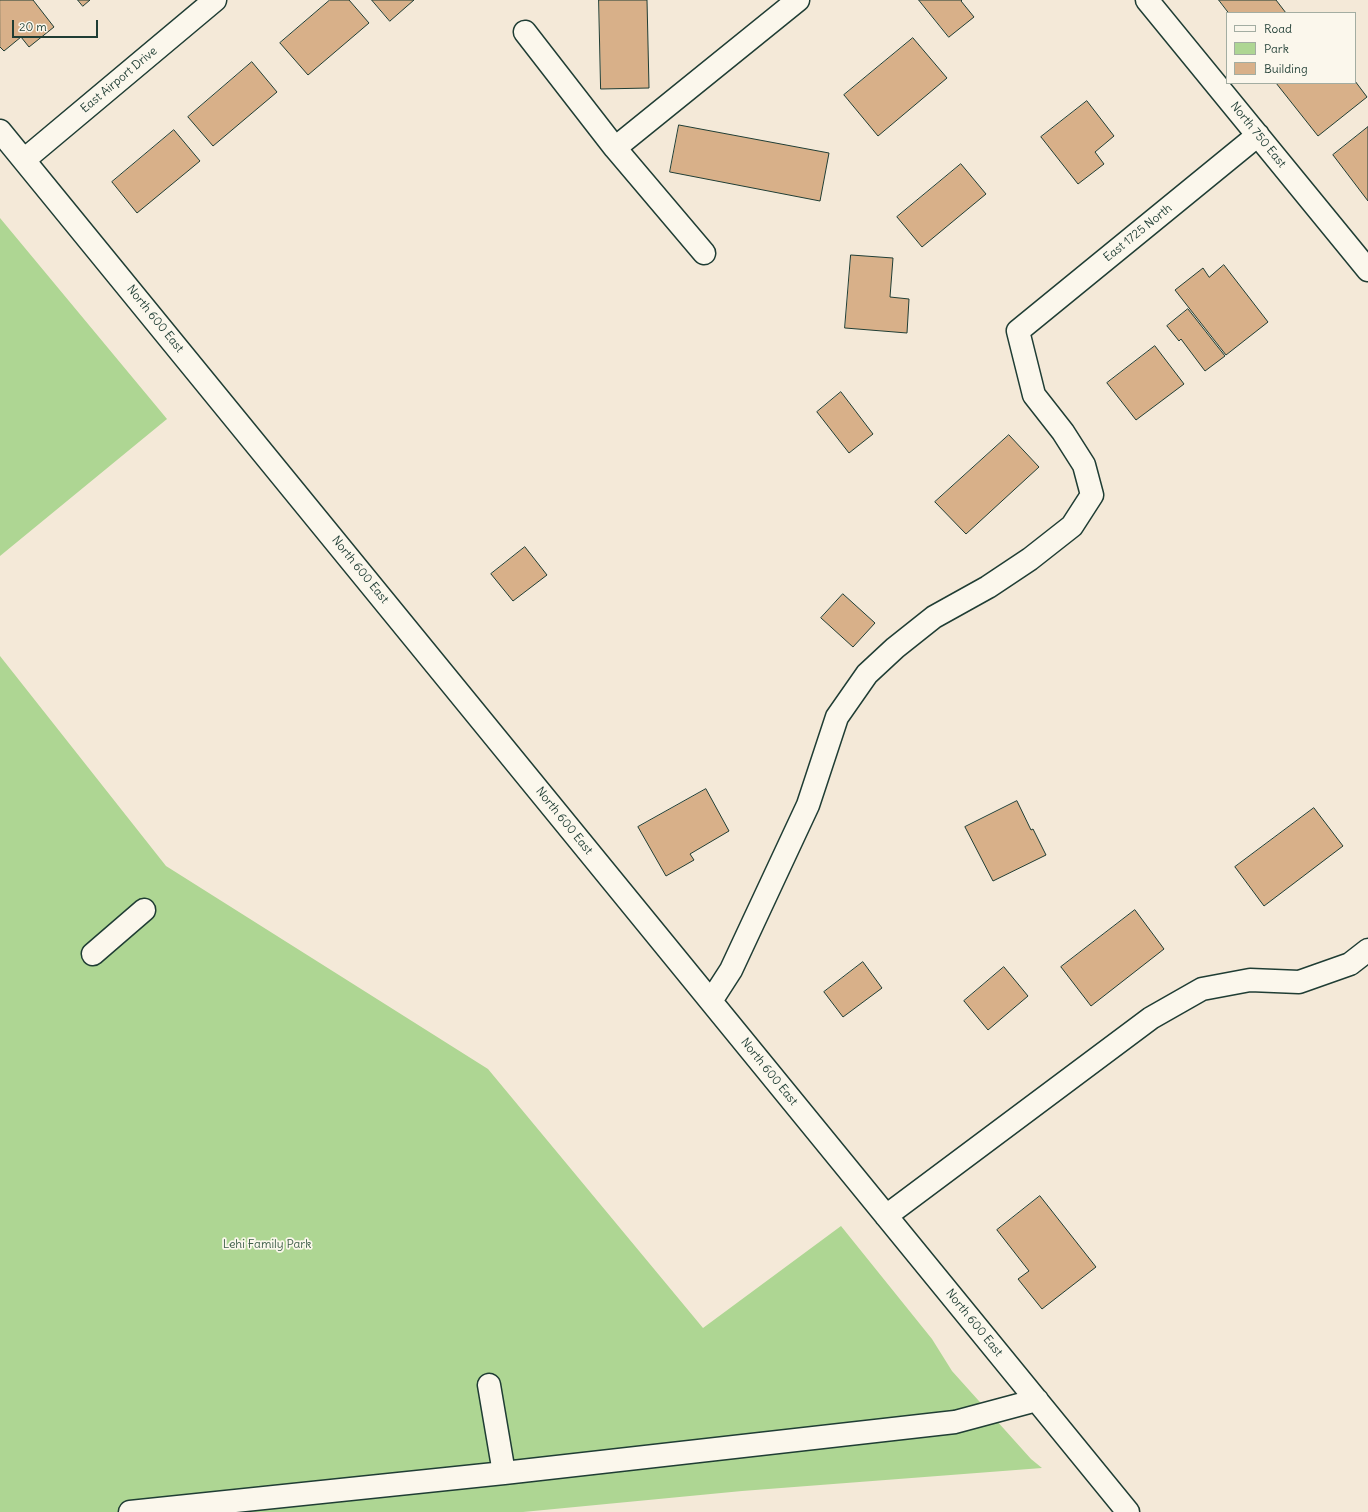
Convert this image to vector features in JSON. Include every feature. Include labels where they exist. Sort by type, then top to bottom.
[{"type":"street","name":"East Airport Drive","points":[[24,160],[215,0]]},
{"type":"street","points":[[615,148],[798,0]]},
{"type":"street","name":"North 750 East","points":[[1147,0],[1368,270]]},
{"type":"street","points":[[526,32],[615,148],[704,253]]},
{"type":"street","name":"North 600 East","points":[[0,130],[1128,1512]]},
{"type":"street","name":"East 1725 North","points":[[711,1001],[731,970],[808,805],[837,717],[868,674],[895,648],[934,617],[988,587],[1030,559],[1072,526],[1092,495],[1084,465],[1063,432],[1034,395],[1018,331],[1258,135]]},
{"type":"street","points":[[93,954],[144,910]]},
{"type":"street","points":[[886,1216],[1151,1018],[1202,989],[1250,980],[1299,982],[1350,964],[1368,950]]},
{"type":"street","points":[[489,1385],[504,1473]]},
{"type":"street","points":[[130,1512],[504,1473],[955,1422],[1037,1400]]},
{"type":"green space","points":[[0,218],[167,419],[0,556]]},
{"type":"green space","name":"Lehi Family Park","points":[[0,656],[166,866],[488,1069],[703,1328],[841,1226],[932,1339],[952,1371],[1031,1459],[1042,1468],[742,1491],[523,1512],[0,1512]]},
{"type":"building","points":[[0,0],[33,0],[54,27],[29,47],[21,37],[4,51],[0,47]]},
{"type":"building","points":[[78,0],[90,0],[83,6]]},
{"type":"building","points":[[330,0],[349,0],[369,23],[308,75],[280,43]]},
{"type":"building","points":[[372,0],[414,0],[390,21]]},
{"type":"building","points":[[599,0],[647,0],[649,88],[601,89]]},
{"type":"building","points":[[919,0],[962,0],[961,1],[974,17],[949,37]]},
{"type":"building","points":[[1219,0],[1276,0],[1285,12],[1228,12]]},
{"type":"building","points":[[913,38],[947,78],[878,136],[844,95]]},
{"type":"building","points":[[252,62],[277,92],[213,146],[188,117]]},
{"type":"building","points":[[1356,82],[1367,97],[1318,136],[1277,84],[1356,84]]},
{"type":"building","points":[[1087,101],[1114,136],[1095,152],[1104,164],[1078,184],[1041,137]]},
{"type":"building","points":[[679,125],[829,153],[820,201],[670,172]]},
{"type":"building","points":[[1368,127],[1368,201],[1333,155]]},
{"type":"building","points":[[174,130],[200,161],[137,213],[112,182]]},
{"type":"building","points":[[961,164],[986,194],[922,247],[897,217]]},
{"type":"building","points":[[851,255],[893,258],[890,297],[909,299],[907,333],[845,328]]},
{"type":"building","points":[[1224,265],[1268,322],[1226,355],[1175,290],[1203,268],[1209,277]]},
{"type":"building","points":[[1188,309],[1225,356],[1205,371],[1181,339],[1179,341],[1167,326]]},
{"type":"building","points":[[1155,346],[1184,384],[1136,420],[1107,383]]},
{"type":"building","points":[[841,392],[873,434],[849,453],[817,412]]},
{"type":"building","points":[[1009,435],[1039,467],[966,534],[935,502]]},
{"type":"building","points":[[525,547],[547,575],[513,601],[491,574]]},
{"type":"building","points":[[843,594],[875,623],[853,647],[821,618]]},
{"type":"building","points":[[706,789],[729,831],[690,854],[694,860],[666,876],[638,827]]},
{"type":"building","points":[[1017,801],[1031,830],[1033,829],[1046,855],[993,881],[965,827]]},
{"type":"building","points":[[1314,808],[1343,846],[1264,906],[1235,867]]},
{"type":"building","points":[[1135,910],[1164,949],[1091,1006],[1061,967]]},
{"type":"building","points":[[863,962],[882,988],[843,1017],[824,992]]},
{"type":"building","points":[[1004,967],[1028,996],[988,1030],[964,1001]]},
{"type":"building","points":[[1040,1196],[1096,1267],[1042,1309],[1018,1279],[1029,1271],[997,1230]]}]
